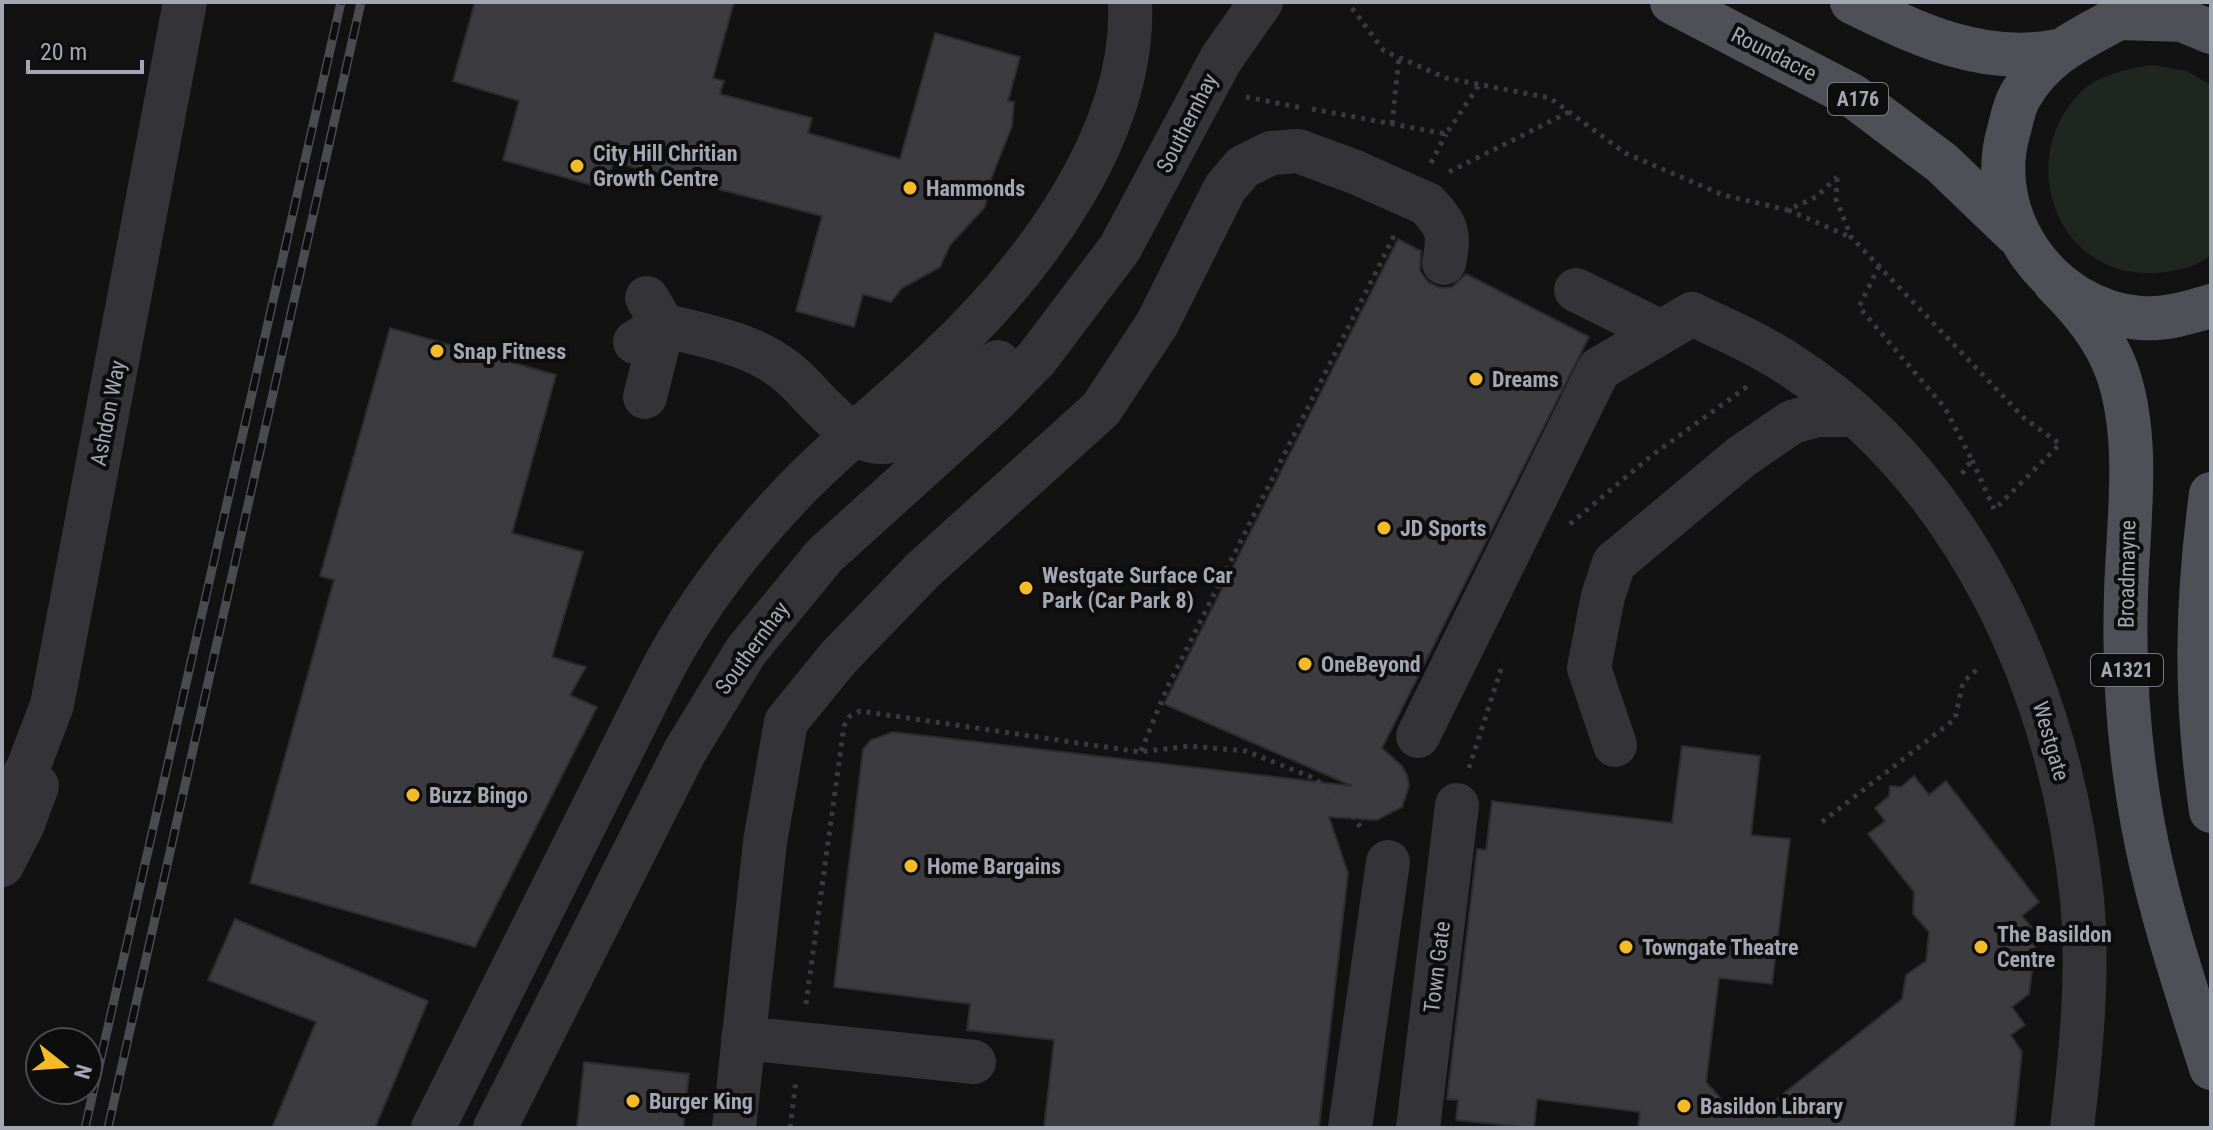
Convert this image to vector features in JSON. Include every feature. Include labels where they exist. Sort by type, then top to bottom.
[{"type":"main road","name":"Roundacre","points":[[1672,2],[1853,96],[1942,163],[2017,236]]},
{"type":"main road","name":"A176","points":[[1852,2],[1926,36],[1969,49],[2015,56],[2057,51]]},
{"type":"main road","name":"A176","points":[[2211,32],[2182,20],[2132,10],[2084,33],[2057,51],[2035,73],[2018,99],[2002,152],[2004,196],[2017,236],[2055,283],[2083,301],[2139,318],[2182,316],[2211,306]]},
{"type":"main road","name":"Broadmayne","points":[[2055,283],[2096,330],[2109,351],[2124,395],[2129,437],[2127,694],[2136,783],[2165,922],[2211,1068]]},
{"type":"main road","points":[[2211,494],[2200,575],[2197,636],[2199,712],[2211,811]]},
{"type":"street","name":"Ashdon Way","points":[[2,814],[28,768],[52,705],[185,2]]},
{"type":"street","points":[[433,1128],[662,669],[695,613],[763,525],[982,316],[1014,278],[1077,185],[1104,136],[1119,96],[1128,60],[1130,2]]},
{"type":"street","name":"Southernhay","points":[[498,1124],[685,751],[761,629],[825,555],[992,404],[1037,358],[1120,248],[1221,59],[1261,2]]},
{"type":"street","points":[[734,1128],[765,842],[786,722],[838,658],[923,570],[1101,409],[1170,303],[1225,188],[1243,167],[1271,153],[1298,151],[1424,202],[1442,220],[1449,237],[1444,263]]},
{"type":"street","name":"Southernhay","points":[[855,434],[889,442],[908,433],[1026,339],[1120,248]]},
{"type":"street","points":[[1576,290],[1661,332]]},
{"type":"street","name":"Westgate","points":[[1661,332],[1692,314],[1786,362],[1853,415],[1927,493],[1977,565],[2015,636],[2056,751],[2072,822],[2082,901],[2085,969],[2072,1126]]},
{"type":"street","points":[[645,397],[649,321],[751,350],[773,360],[855,434]]},
{"type":"street","points":[[1418,736],[1599,369],[1661,332]]},
{"type":"street","points":[[1615,745],[1589,668],[1603,596],[1614,563],[1741,457],[1792,422],[1817,415],[1853,415]]},
{"type":"street","points":[[2,865],[36,789],[52,705]]},
{"type":"street","name":"Town Gate","points":[[1418,1128],[1457,805]]},
{"type":"street","points":[[1350,1128],[1388,862]]},
{"type":"street","points":[[743,1038],[974,1062]]},
{"type":"path","points":[[1352,8],[1384,51],[1446,78],[1550,98],[1625,153],[1723,195],[1788,210],[1851,237]]},
{"type":"path","points":[[1392,124],[1399,57]]},
{"type":"path","points":[[1140,752],[1167,688],[1424,202],[1569,112]]},
{"type":"path","points":[[1788,210],[1816,197],[1837,177],[1836,199],[1851,237],[2024,418],[2060,444],[1996,508]]},
{"type":"path","points":[[1879,266],[1859,307],[1945,408],[1972,460],[1957,479]]},
{"type":"path","points":[[1822,822],[1955,719],[1963,682],[2015,636]]},
{"type":"path","points":[[807,1001],[844,726],[850,716],[860,711],[1140,752],[1189,746],[1246,751],[1311,777],[1333,791],[1388,862]]},
{"type":"path","points":[[790,1128],[797,1073]]},
{"type":"shaded area","points":[[2152,65],[2187,71],[2211,85],[2211,255],[2184,268],[2154,273],[2119,269],[2091,256],[2069,234],[2055,207],[2049,177],[2051,146],[2063,116],[2084,89],[2108,75]]},
{"type":"building","points":[[475,2],[734,2],[713,78],[724,81],[720,94],[812,118],[808,133],[900,159],[935,33],[1020,57],[1008,101],[1014,102],[1012,126],[991,179],[985,207],[950,245],[940,267],[902,288],[891,302],[863,294],[854,327],[796,311],[822,216],[613,162],[606,189],[503,160],[519,101],[453,81]]},
{"type":"building","points":[[1398,239],[1421,251],[1420,271],[1428,282],[1440,288],[1452,287],[1466,274],[1589,337],[1382,748],[1402,766],[1407,775],[1409,786],[1402,807],[1377,820],[1329,817],[1348,873],[1319,1128],[1044,1128],[1054,1040],[967,1030],[970,1004],[834,987],[863,749],[871,740],[893,732],[1352,786],[1164,704]]},
{"type":"building","points":[[390,328],[556,375],[512,533],[583,552],[552,657],[586,667],[570,695],[597,707],[475,947],[250,883],[334,580],[320,576]]},
{"type":"building","name":"Towngate Theatre","points":[[1682,746],[1760,756],[1751,835],[1790,839],[1772,984],[1719,978],[1706,1082],[1722,1100],[1768,1106],[1902,999],[1906,975],[1926,961],[1929,932],[1913,914],[1914,892],[1868,834],[1885,821],[1875,808],[1889,796],[1890,786],[1901,787],[1914,776],[1929,795],[1946,781],[2039,902],[2022,916],[2037,934],[2029,994],[2012,1007],[2025,1025],[2011,1035],[2022,1052],[2014,1128],[1638,1128],[1640,1112],[1537,1099],[1534,1128],[1456,1120],[1458,1100],[1447,1099],[1477,849],[1486,850],[1492,801],[1672,823]]},
{"type":"building","points":[[235,919],[428,1001],[375,1128],[272,1128],[316,1022],[208,980]]},
{"type":"building","name":"Burger King","points":[[584,1062],[689,1074],[683,1128],[577,1128]]},
{"type":"railway","points":[[85,1128],[341,2]]},
{"type":"railway","points":[[108,1128],[361,2]]},
{"type":"place","name":"City Hill Chritian Growth Centre","points":[[577,166]]},
{"type":"place","name":"Hammonds","points":[[910,188]]},
{"type":"place","name":"Snap Fitness","points":[[437,351]]},
{"type":"place","name":"Dreams","points":[[1476,379]]},
{"type":"place","name":"JD Sports","points":[[1384,528]]},
{"type":"place","name":"Westgate Surface Car Park (Car Park 8)","points":[[1026,588]]},
{"type":"place","name":"OneBeyond","points":[[1305,664]]},
{"type":"place","name":"Buzz Bingo","points":[[413,795]]},
{"type":"place","name":"Home Bargains","points":[[911,866]]},
{"type":"place","name":"Towngate Theatre","points":[[1626,947]]},
{"type":"place","name":"The Basildon Centre","points":[[1981,947]]},
{"type":"place","name":"Burger King","points":[[633,1101]]},
{"type":"place","name":"Basildon Library","points":[[1684,1106]]}]
